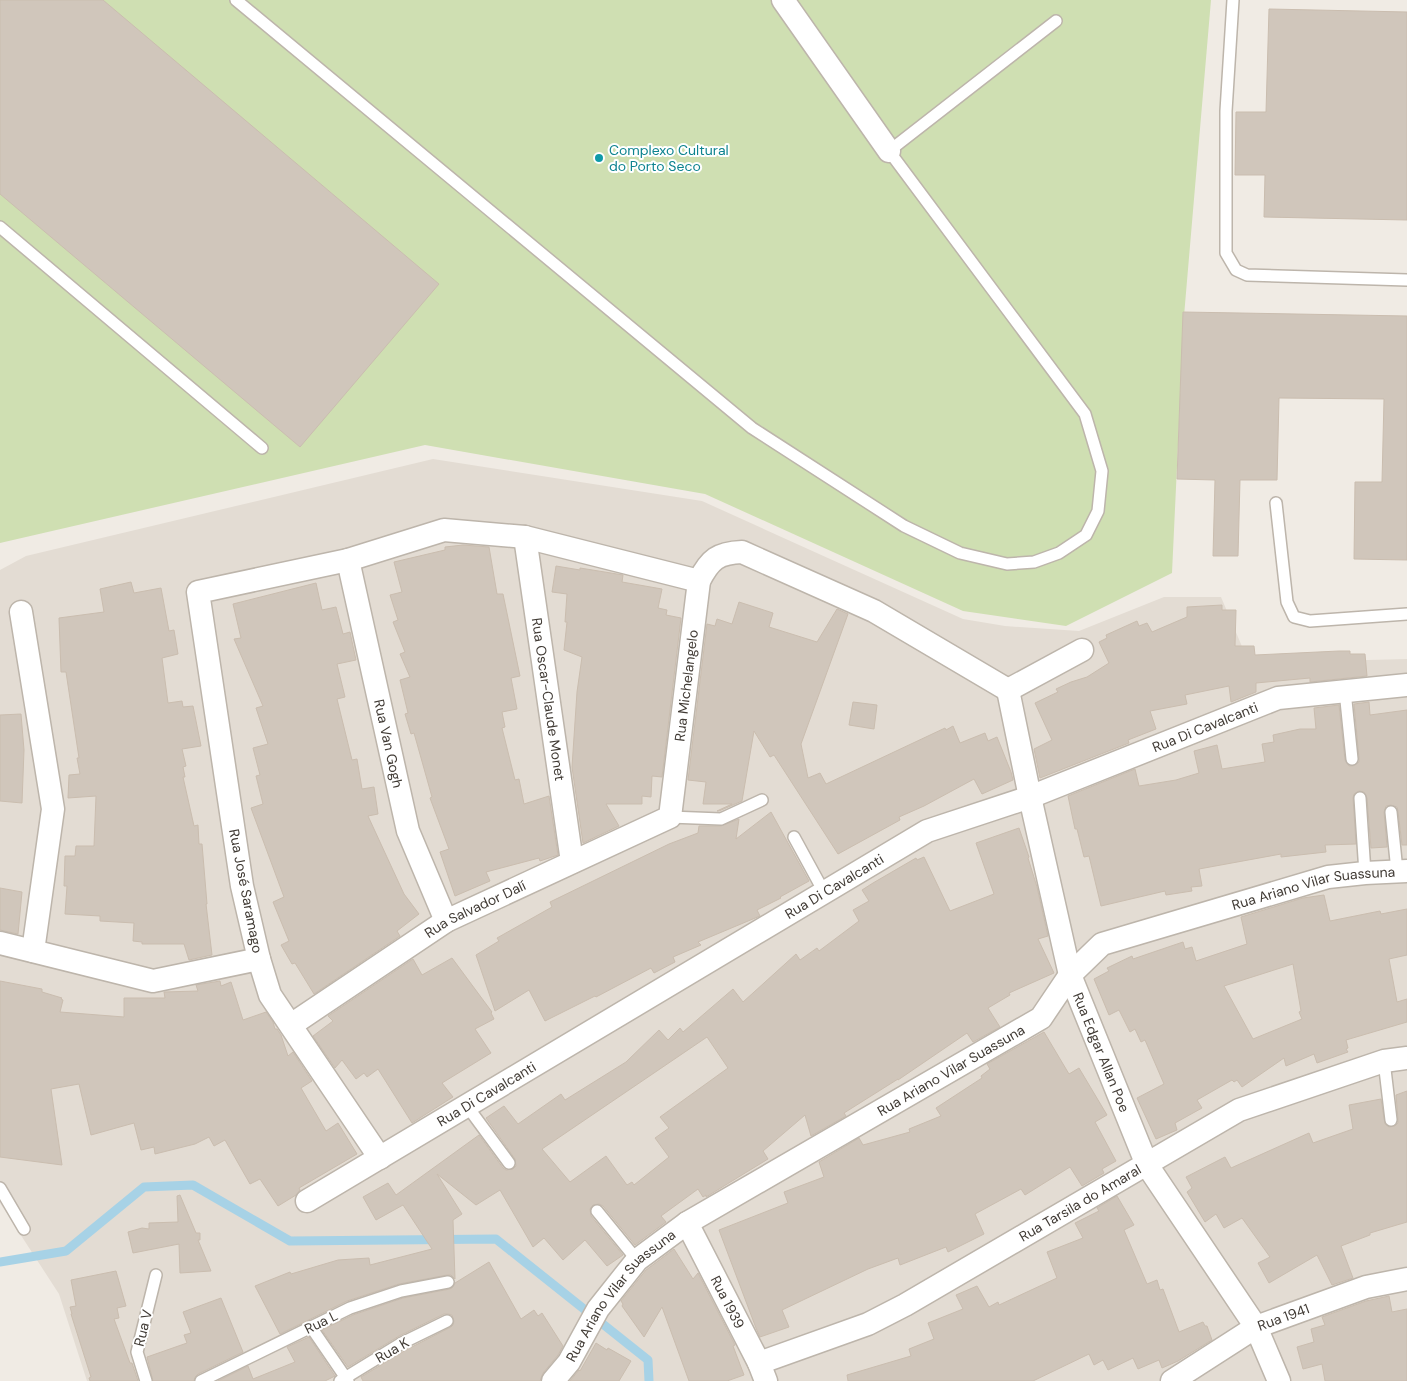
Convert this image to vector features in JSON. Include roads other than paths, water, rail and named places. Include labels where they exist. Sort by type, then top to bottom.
[{"type":"street","points":[[783,0],[889,151]]},
{"type":"street","points":[[348,560],[444,530],[525,536],[699,581]]},
{"type":"street","name":"Rua Oscar-Claude Monet","points":[[525,536],[572,862]]},
{"type":"street","name":"Rua Michelangelo","points":[[670,817],[699,581],[706,568],[714,559],[727,553],[742,552],[874,610],[1008,690]]},
{"type":"street","name":"Rua José Saramago","points":[[348,560],[198,592],[242,886],[259,959],[270,995],[380,1158]]},
{"type":"street","name":"Rua Van Gogh","points":[[348,560],[408,831],[446,921]]},
{"type":"street","points":[[21,612],[53,809],[33,951]]},
{"type":"street","points":[[1008,690],[1082,650]]},
{"type":"street","name":"Rua Di Cavalcanti","points":[[307,1201],[927,831],[1030,797],[1278,698],[1407,685]]},
{"type":"street","name":"Rua Edgar Allan Poe","points":[[1008,690],[1070,975],[1147,1165],[1256,1327],[1278,1381]]},
{"type":"street","name":"Rua Salvador Dalí","points":[[291,1025],[446,921],[670,817]]},
{"type":"street","name":"Rua Ariano Vilar Suassuna","points":[[553,1381],[570,1362],[598,1308],[638,1260],[687,1223],[1041,1018],[1070,975],[1102,944],[1328,877],[1402,871]]},
{"type":"street","points":[[0,943],[153,981],[259,959]]},
{"type":"street","name":"Rua Tarsila do Amaral","points":[[763,1372],[905,1305],[1239,1110],[1384,1061],[1407,1058]]},
{"type":"street","name":"Rua 1939","points":[[687,1223],[763,1372]]},
{"type":"street","name":"Rua 1941","points":[[1172,1381],[1256,1327],[1366,1287],[1407,1279]]},
{"type":"lane","points":[[236,0],[752,428],[904,526],[960,553],[1007,564],[1034,562],[1059,553],[1086,534],[1098,511],[1102,471],[1085,414],[889,151],[1056,21]]},
{"type":"lane","points":[[1233,0],[1226,111],[1226,253],[1236,270],[1248,275],[1407,280]]},
{"type":"lane","points":[[0,227],[262,448]]},
{"type":"lane","points":[[1276,503],[1287,602],[1294,617],[1310,621],[1407,614]]},
{"type":"lane","points":[[1345,691],[1352,759]]},
{"type":"lane","points":[[1360,798],[1366,873]]},
{"type":"lane","points":[[670,817],[720,819],[762,800]]},
{"type":"lane","points":[[1391,812],[1402,871]]},
{"type":"lane","points":[[794,837],[824,892]]},
{"type":"lane","points":[[1384,1061],[1391,1120]]},
{"type":"lane","points":[[467,1106],[509,1163]]},
{"type":"lane","points":[[0,1188],[24,1229]]},
{"type":"lane","points":[[596,1211],[638,1260]]},
{"type":"lane","name":"Rua V","points":[[146,1381],[137,1352],[156,1275]]},
{"type":"lane","name":"Rua L","points":[[201,1381],[350,1308],[401,1291],[448,1282]]},
{"type":"lane","name":"Rua K","points":[[344,1380],[402,1343],[447,1321]]},
{"type":"lane","points":[[311,1327],[344,1380]]},
{"type":"waterway","points":[[0,1262],[66,1251],[144,1187],[193,1185],[290,1241],[496,1239],[648,1360],[649,1381]]},
{"type":"place","name":"Complexo Cultural do Porto Seco","points":[[599,158]]}]
